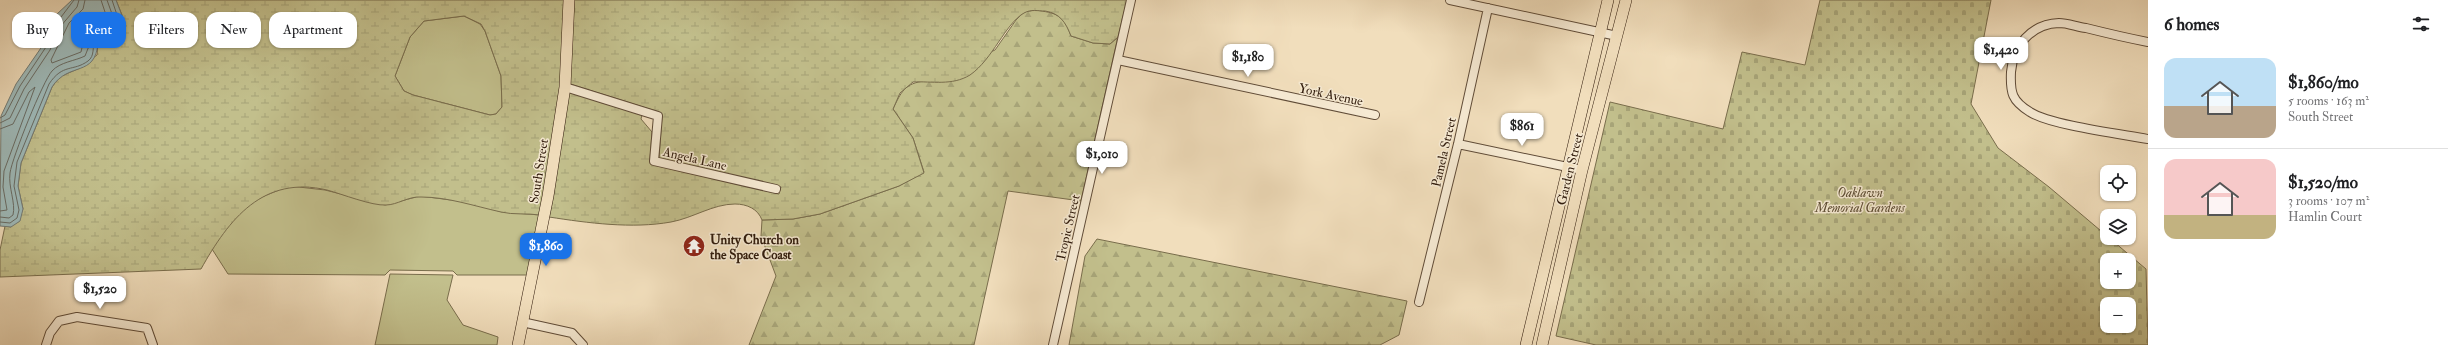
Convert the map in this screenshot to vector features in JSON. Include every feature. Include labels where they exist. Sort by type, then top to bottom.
[{"type":"main road","name":"South Street","points":[[518,345],[548,196],[565,87],[569,0]]},
{"type":"main road","name":"Garden Street","points":[[1526,345],[1567,167],[1608,0]]},
{"type":"main road","name":"Garden Street","points":[[1542,345],[1582,170],[1626,0]]},
{"type":"street","name":"Tropic Street","points":[[1053,345],[1131,0]]},
{"type":"street","points":[[1450,0],[1617,36]]},
{"type":"street","name":"Pamela Street","points":[[1419,302],[1458,144],[1488,8]]},
{"type":"street","points":[[2148,42],[2060,23],[2041,27],[2026,36],[2017,47],[2012,61],[2011,90],[2015,102],[2031,114],[2148,140]]},
{"type":"street","name":"York Avenue","points":[[1118,60],[1375,115]]},
{"type":"street","name":"Angela Lane","points":[[565,87],[658,116],[654,161],[776,189]]},
{"type":"street","points":[[1583,102],[1599,106]]},
{"type":"street","points":[[1458,144],[1582,170]]},
{"type":"street","points":[[1545,261],[1560,264]]},
{"type":"street","points":[[46,345],[50,333],[59,321],[78,317],[147,328],[153,345]]},
{"type":"street","points":[[522,322],[572,333],[581,344]]},
{"type":"green space","points":[[116,0],[565,0],[561,86],[540,215],[506,213],[451,200],[431,197],[417,197],[390,205],[380,205],[327,190],[304,187],[284,189],[266,195],[250,205],[236,218],[224,233],[201,269],[0,277],[0,250],[5,226],[11,227],[23,209],[18,186],[21,163],[52,87],[59,77],[80,68],[97,55],[98,48],[126,48],[126,12],[121,12]],"holes":[[[464,16],[481,24],[485,31],[501,76],[502,107],[496,114],[490,115],[413,95],[404,91],[395,76],[410,37],[424,21]]]},
{"type":"green space","points":[[574,0],[1127,0],[1118,37],[1110,44],[1093,43],[1071,36],[1065,23],[1058,16],[1050,12],[1034,10],[1024,13],[1017,18],[985,60],[970,75],[956,81],[949,82],[913,82],[900,93],[893,109],[913,138],[924,173],[899,186],[820,214],[793,219],[762,220],[758,213],[752,208],[735,204],[719,206],[687,218],[671,222],[626,225],[594,223],[549,217],[569,92],[642,115],[641,119],[652,132],[650,160],[654,165],[779,194],[781,187],[659,158],[662,116],[659,112],[570,84]]},
{"type":"green space","name":"Oaklawn Memorial Gardens","points":[[1820,0],[1991,0],[1971,104],[1998,148],[2049,187],[2100,230],[2100,245],[2118,245],[2127,253],[2100,253],[2100,289],[2136,289],[2136,261],[2146,269],[2148,345],[1596,345],[1556,336],[1610,102],[1723,129],[1742,52],[1805,65]]},
{"type":"green space","points":[[1035,10],[1048,12],[1058,16],[1065,23],[1071,36],[1093,43],[1110,44],[1117,38],[1117,41],[1081,201],[1008,191],[974,345],[749,345],[776,276],[761,236],[762,220],[793,219],[820,214],[899,186],[924,172],[913,138],[893,109],[901,93],[908,86],[925,81],[995,50],[1016,20],[1024,12]]},
{"type":"green space","points":[[464,16],[480,24],[485,31],[501,76],[502,107],[496,114],[490,115],[413,95],[404,91],[395,76],[410,37],[424,21]]},
{"type":"green space","points":[[290,186],[325,190],[385,205],[420,196],[467,202],[502,212],[540,215],[528,275],[457,275],[453,271],[390,270],[385,275],[228,274],[212,249],[221,235],[238,214],[251,203],[266,195]]},
{"type":"green space","points":[[1097,239],[1407,301],[1399,335],[1380,345],[1069,345],[1085,256]]},
{"type":"green space","points":[[390,274],[453,275],[447,300],[463,325],[498,337],[497,345],[375,345]]},
{"type":"water","points":[[72,0],[116,0],[121,12],[71,12],[71,48],[97,48],[96,54],[92,61],[87,65],[66,74],[52,87],[21,163],[18,186],[23,209],[20,221],[11,227],[0,226],[1,116],[16,84],[41,48],[63,48],[63,12],[59,12]]},
{"type":"place","name":"Unity Church on the Space Coast","points":[[694,246]]}]
